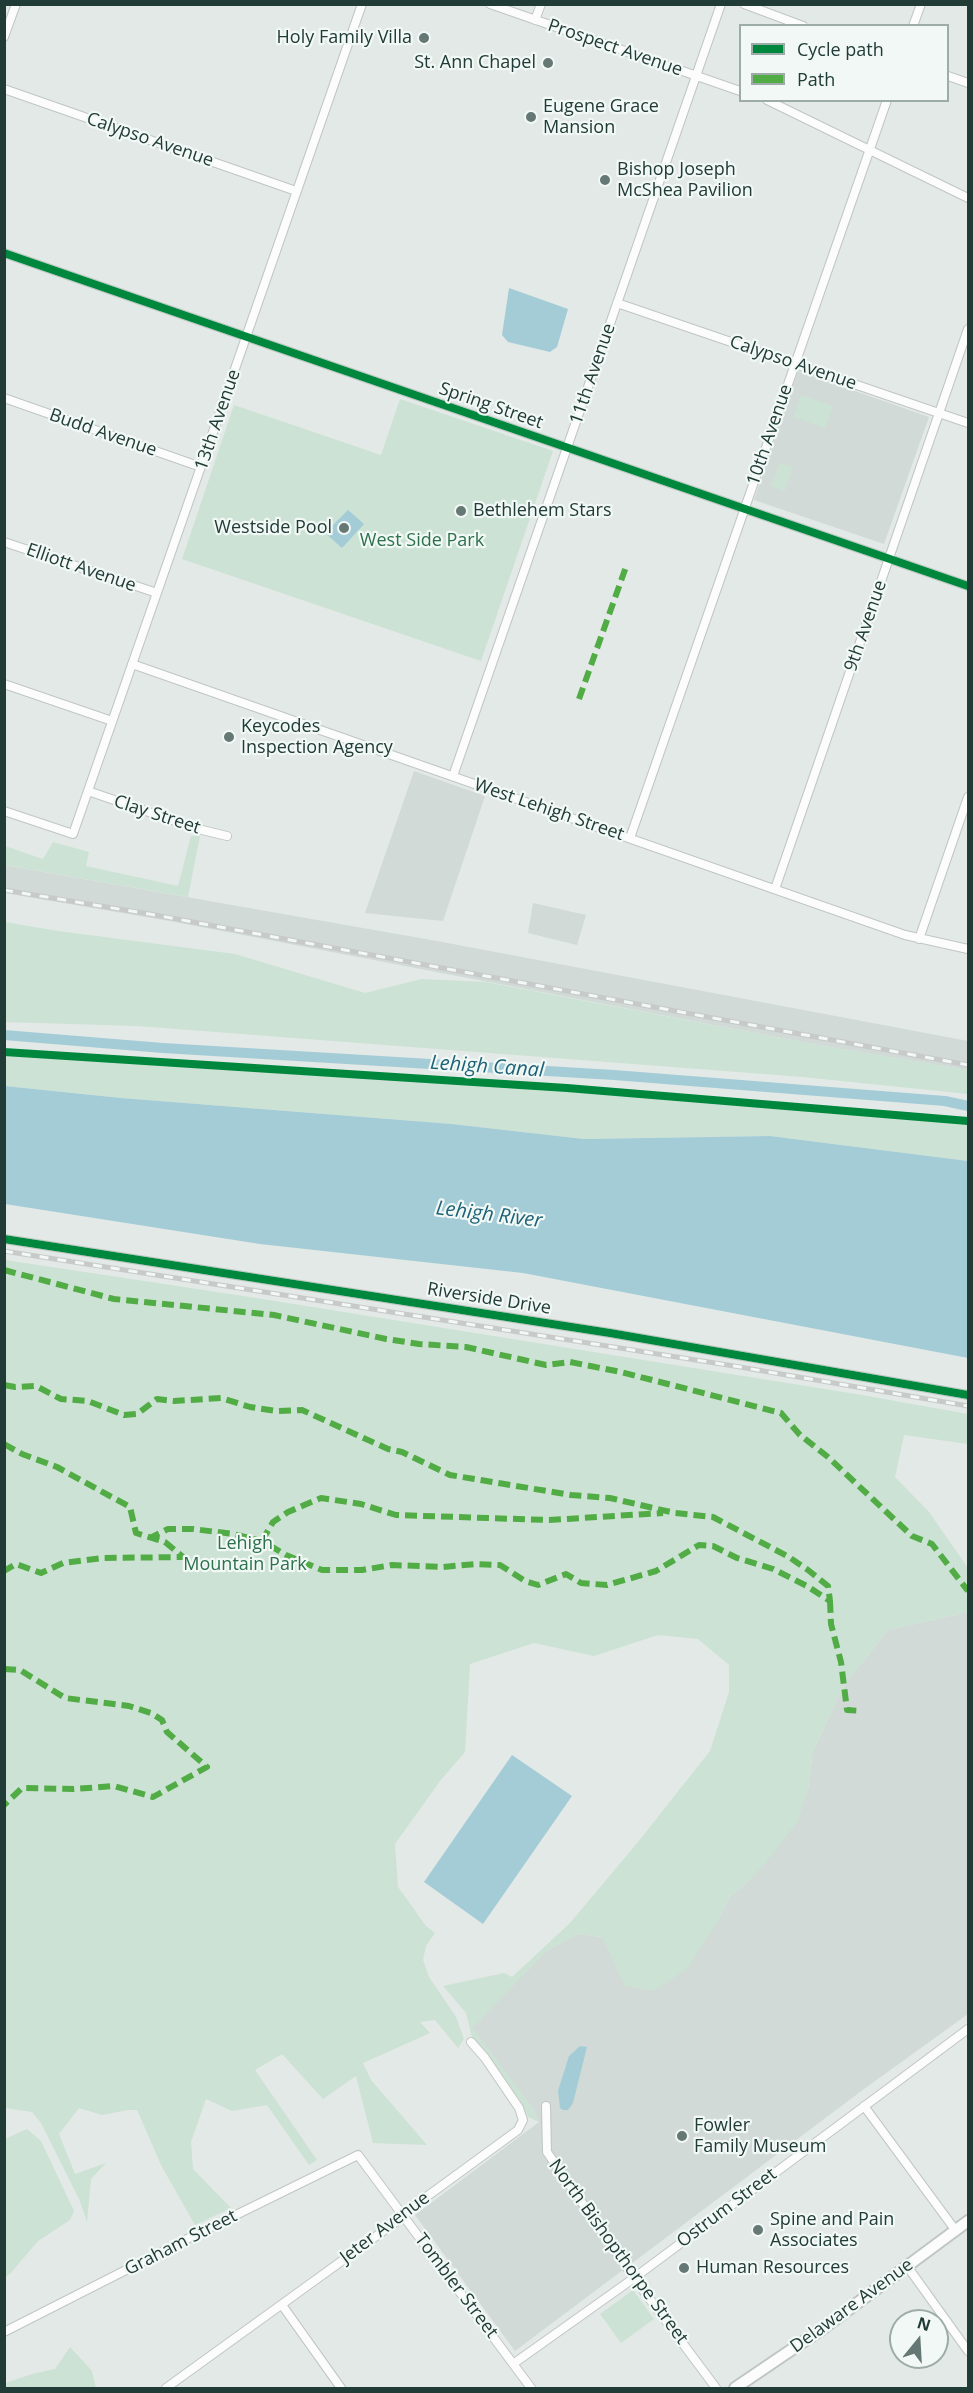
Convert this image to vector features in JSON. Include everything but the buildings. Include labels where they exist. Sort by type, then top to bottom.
[{"type":"main road","name":"Delaware Avenue","points":[[735,2388],[969,2221]]},
{"type":"street","points":[[4,37],[16,4]]},
{"type":"street","name":"13th Avenue","points":[[4,811],[73,834],[362,4]]},
{"type":"street","name":"Prospect Avenue","points":[[490,4],[739,90]]},
{"type":"street","points":[[535,20],[541,4]]},
{"type":"street","name":"11th Avenue","points":[[453,776],[721,4]]},
{"type":"street","points":[[744,4],[798,24]]},
{"type":"street","points":[[914,24],[921,4]]},
{"type":"street","points":[[949,76],[969,83]]},
{"type":"street","name":"Calypso Avenue","points":[[4,89],[296,191]]},
{"type":"street","points":[[771,102],[969,198]]},
{"type":"street","name":"10th Avenue","points":[[630,838],[886,102]]},
{"type":"street","name":"Spring Street","points":[[4,253],[969,586]]},
{"type":"street","name":"Calypso Avenue","points":[[617,303],[969,423]]},
{"type":"street","name":"9th Avenue","points":[[775,889],[969,329]]},
{"type":"street","name":"Budd Avenue","points":[[4,398],[201,467]]},
{"type":"street","name":"Elliott Avenue","points":[[4,542],[157,593]]},
{"type":"street","name":"West Lehigh Street","points":[[132,664],[919,939],[969,949]]},
{"type":"street","points":[[4,684],[112,721]]},
{"type":"street","name":"Clay Street","points":[[88,791],[198,829],[227,836]]},
{"type":"street","points":[[919,939],[969,797]]},
{"type":"street","name":"Riverside Drive","points":[[4,1239],[610,1333],[969,1395]]},
{"type":"street","name":"Ostrum Street","points":[[513,2364],[634,2278],[969,2029]]},
{"type":"street","name":"Jeter Avenue","points":[[166,2388],[404,2216],[407,2211],[518,2130],[523,2120],[519,2108],[506,2087],[471,2042]]},
{"type":"street","name":"North Bishopthorpe Street","points":[[546,2106],[547,2152],[634,2278],[716,2388]]},
{"type":"street","points":[[864,2106],[956,2231]]},
{"type":"street","name":"Tombler Street","points":[[358,2155],[531,2388]]},
{"type":"street","name":"Graham Street","points":[[4,2332],[358,2155]]},
{"type":"street","points":[[907,2266],[969,2351]]},
{"type":"street","points":[[282,2305],[341,2388]]},
{"type":"shaded area","points":[[798,371],[929,417],[884,544],[754,500]]},
{"type":"shaded area","points":[[414,771],[485,796],[443,921],[365,913]]},
{"type":"shaded area","points":[[4,865],[437,941],[968,1041],[968,1070],[818,1045],[175,922],[5,893]]},
{"type":"shaded area","points":[[533,903],[586,915],[577,945],[528,933]]},
{"type":"shaded area","points":[[968,1612],[968,2014],[864,2089],[515,2351],[415,2215],[539,2122],[533,2109],[472,2028],[545,1952],[577,1934],[602,1937],[719,1919],[730,1896],[748,1882],[778,1846],[808,1790],[813,1751],[845,1684],[888,1630]]},
{"type":"green space","points":[[801,395],[833,406],[825,428],[793,417]]},
{"type":"green space","name":"West Side Park","points":[[400,399],[553,451],[481,661],[182,559],[234,405],[381,455]]},
{"type":"green space","points":[[779,463],[793,467],[785,491],[771,486]]},
{"type":"green space","points":[[191,836],[200,836],[188,897],[5,865],[5,846],[43,859],[53,842],[89,852],[86,866],[178,886]]},
{"type":"green space","points":[[5,922],[235,954],[365,993],[422,979],[485,982],[818,1045],[968,1070],[968,1094],[803,1077],[137,1026],[5,1022]]},
{"type":"green space","points":[[4,1055],[553,1089],[942,1120],[968,1124],[968,1161],[770,1136],[584,1139],[452,1124],[121,1098],[5,1086]]},
{"type":"green space","name":"Lehigh Mountain Park","points":[[5,1260],[250,1297],[968,1414],[968,1444],[904,1435],[895,1477],[929,1512],[968,1568],[968,1612],[888,1630],[845,1684],[813,1751],[808,1790],[797,1823],[763,1866],[730,1896],[719,1919],[688,1968],[654,1991],[625,1986],[602,1937],[577,1934],[545,1952],[473,2028],[533,2109],[539,2122],[528,2117],[520,2100],[488,2055],[472,2038],[466,2013],[443,1986],[504,1973],[512,1977],[570,1923],[710,1751],[729,1692],[729,1665],[698,1639],[658,1635],[594,1656],[534,1643],[470,1664],[465,1752],[440,1781],[395,1844],[398,1887],[426,1926],[435,1933],[426,1946],[423,1960],[429,1977],[456,2017],[464,2039],[458,2048],[435,2020],[420,2022],[430,2033],[363,2063],[371,2080],[427,2145],[373,2143],[356,2076],[323,2099],[282,2054],[255,2070],[317,2160],[309,2165],[267,2105],[232,2111],[206,2099],[191,2142],[193,2169],[231,2208],[195,2225],[162,2167],[137,2110],[102,2115],[79,2108],[59,2134],[75,2174],[106,2163],[91,2179],[87,2222],[80,2201],[41,2123],[32,2112],[5,2108]]},
{"type":"green space","points":[[27,2129],[41,2141],[74,2211],[70,2220],[38,2241],[5,2277],[5,2139]]},
{"type":"green space","points":[[633,2290],[654,2319],[621,2343],[600,2314]]},
{"type":"green space","points":[[70,2347],[92,2371],[96,2388],[5,2388],[5,2383],[55,2369]]},
{"type":"water","points":[[509,288],[568,309],[557,347],[550,352],[508,342],[502,335]]},
{"type":"water","name":"Westside Pool","points":[[348,510],[364,524],[342,548],[325,533]]},
{"type":"water","name":"Lehigh River","points":[[5,1086],[121,1098],[452,1124],[584,1139],[770,1136],[968,1161],[968,1358],[523,1273],[260,1244],[5,1204]]},
{"type":"water","points":[[512,1755],[572,1796],[483,1924],[424,1882]]},
{"type":"water","points":[[580,2046],[587,2047],[573,2103],[568,2110],[563,2110],[560,2108],[558,2091],[569,2056]]},
{"type":"waterway","name":"Lehigh Canal","points":[[4,1035],[163,1048],[614,1075],[945,1101],[968,1106]]},
{"type":"railway","points":[[4,890],[155,915],[968,1065]]},
{"type":"railway","points":[[4,1251],[734,1366],[968,1406]]},
{"type":"marked path","points":[[579,699],[627,564]]},
{"type":"marked path","points":[[4,1270],[114,1299],[274,1315],[386,1339],[466,1347],[546,1365],[570,1362],[621,1372],[781,1413],[800,1435],[828,1457],[912,1536],[932,1544],[968,1591]]},
{"type":"marked path","points":[[4,1385],[36,1386],[61,1399],[88,1401],[124,1415],[137,1414],[157,1399],[174,1401],[221,1398],[250,1407],[276,1411],[302,1410],[450,1475],[571,1495],[610,1498],[675,1513],[713,1517],[789,1557],[808,1570],[828,1586],[830,1601],[807,1586],[773,1569],[737,1558],[713,1546],[699,1545],[656,1571],[607,1585],[581,1583],[566,1574],[538,1585],[525,1581],[500,1565],[476,1564],[443,1567],[392,1565],[362,1570],[322,1570],[286,1555],[262,1541],[233,1534],[193,1529],[168,1529],[150,1538]]},
{"type":"marked path","points":[[4,1444],[22,1454],[57,1467],[130,1507],[136,1533],[165,1542],[183,1557],[103,1558],[63,1563],[41,1573],[16,1564],[4,1571]]},
{"type":"marked path","points":[[262,1541],[273,1522],[288,1512],[321,1498],[361,1504],[396,1515],[549,1520],[663,1513]]},
{"type":"marked path","points":[[830,1601],[831,1624],[841,1662],[847,1710],[862,1711]]},
{"type":"marked path","points":[[4,1669],[20,1670],[65,1698],[129,1706],[151,1713],[162,1720],[167,1732],[207,1767],[153,1797],[114,1786],[74,1789],[22,1788],[4,1805]]},
{"type":"cycle path","points":[[4,253],[968,586]]},
{"type":"cycle path","points":[[4,1052],[567,1088],[968,1121]]},
{"type":"cycle path","points":[[4,1239],[610,1333],[968,1395]]},
{"type":"place","name":"Holy Family Villa","points":[[424,38]]},
{"type":"place","name":"St. Ann Chapel","points":[[548,63]]},
{"type":"place","name":"Eugene Grace Mansion","points":[[531,117]]},
{"type":"place","name":"Bishop Joseph McShea Pavilion","points":[[605,180]]},
{"type":"place","name":"Bethlehem Stars","points":[[461,511]]},
{"type":"place","name":"Westside Pool","points":[[344,528]]},
{"type":"place","name":"Keycodes Inspection Agency","points":[[229,737]]},
{"type":"place","name":"Fowler Family Museum","points":[[682,2136]]},
{"type":"place","name":"Spine and Pain Associates","points":[[758,2230]]},
{"type":"place","name":"Human Resources","points":[[684,2268]]}]
